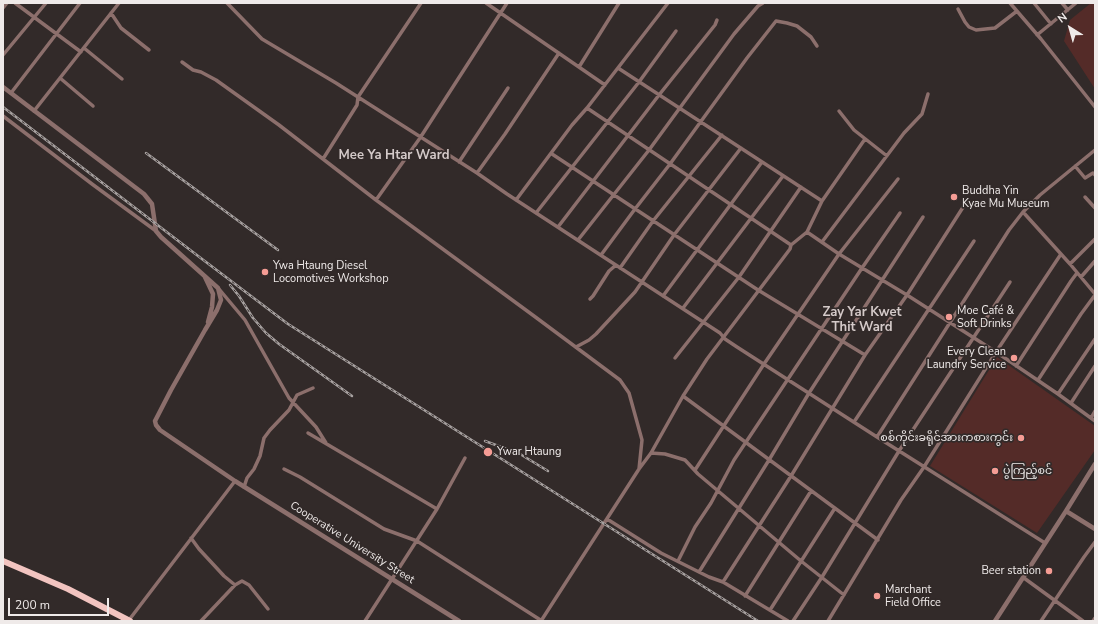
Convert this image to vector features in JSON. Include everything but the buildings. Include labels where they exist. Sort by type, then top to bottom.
[{"type":"highway","points":[[3,561],[68,589],[129,621]]},
{"type":"street","points":[[3,8],[7,3]]},
{"type":"street","points":[[15,3],[81,52]]},
{"type":"street","points":[[3,56],[46,3]]},
{"type":"street","points":[[10,93],[80,3]]},
{"type":"street","points":[[34,111],[119,3]]},
{"type":"street","points":[[227,3],[262,39],[358,97],[477,173],[558,228],[683,308],[720,333],[737,347],[1045,543]]},
{"type":"street","points":[[323,159],[357,105],[358,97],[421,3]]},
{"type":"street","points":[[486,3],[605,85]]},
{"type":"street","points":[[376,200],[420,138],[507,3]]},
{"type":"street","points":[[579,67],[619,3]]},
{"type":"street","points":[[516,200],[552,154],[572,125],[587,108],[668,3]]},
{"type":"street","points":[[578,240],[680,108],[734,34],[758,6],[763,3]]},
{"type":"street","points":[[1010,3],[1095,107]]},
{"type":"street","points":[[1034,3],[1051,24]]},
{"type":"street","points":[[1062,3],[1068,10]]},
{"type":"street","points":[[1037,35],[1076,3]]},
{"type":"street","points":[[958,9],[969,27],[976,30],[995,28],[1017,11]]},
{"type":"street","points":[[111,13],[121,28],[149,50]]},
{"type":"street","points":[[558,228],[627,136],[715,26],[717,20]]},
{"type":"street","points":[[601,255],[776,21],[797,26],[811,37],[817,46]]},
{"type":"street","points":[[536,213],[639,82],[676,30]]},
{"type":"street","points":[[84,48],[122,79]]},
{"type":"street","points":[[477,173],[559,53]]},
{"type":"street","points":[[182,62],[193,70],[201,72],[216,80],[620,380],[629,394],[642,440],[639,469]]},
{"type":"street","points":[[618,68],[822,201]]},
{"type":"street","points":[[60,78],[94,106]]},
{"type":"street","points":[[3,87],[144,194],[152,204],[156,231]]},
{"type":"street","points":[[459,162],[508,88]]},
{"type":"street","points":[[822,242],[904,133],[922,114],[928,94]]},
{"type":"street","points":[[587,108],[791,245]]},
{"type":"street","points":[[839,111],[854,130],[888,156]]},
{"type":"street","points":[[3,116],[86,180],[156,231],[218,288],[245,320],[293,403],[316,427],[326,443]]},
{"type":"street","points":[[620,268],[653,221],[722,135]]},
{"type":"street","points":[[284,469],[300,477],[384,529],[416,541],[542,621],[639,469],[651,453],[683,396],[723,336],[790,249],[791,245],[807,232],[822,201],[865,139]]},
{"type":"street","points":[[576,347],[589,340],[608,322],[635,292],[674,235],[741,148]]},
{"type":"street","points":[[877,437],[949,322],[1001,242],[1023,212],[1040,195],[1095,150]]},
{"type":"street","points":[[552,154],[758,290],[865,355]]},
{"type":"street","points":[[663,296],[762,162]]},
{"type":"street","points":[[1075,166],[1086,178],[1093,173],[1095,175]]},
{"type":"street","points":[[683,308],[752,219],[783,176]]},
{"type":"street","points":[[695,470],[764,364],[839,254],[898,179]]},
{"type":"street","points":[[675,358],[739,277],[801,187]]},
{"type":"street","points":[[1085,197],[1095,208]]},
{"type":"street","points":[[723,582],[791,476],[865,355],[907,295],[967,201]]},
{"type":"street","points":[[1023,212],[1095,294],[1080,314],[1038,380]]},
{"type":"street","points":[[678,561],[695,527],[746,443],[821,328],[900,213]]},
{"type":"street","points":[[699,572],[809,393],[924,217]]},
{"type":"street","points":[[807,232],[839,254],[907,295],[996,352],[1095,421]]},
{"type":"street","points":[[1070,264],[1095,239]]},
{"type":"street","points":[[854,422],[974,242]]},
{"type":"street","points":[[828,621],[878,540],[900,500],[924,467],[996,352],[1061,254]]},
{"type":"street","points":[[1081,277],[1095,261]]},
{"type":"street","points":[[590,299],[609,271],[616,265]]},
{"type":"street","points":[[1016,366],[1070,281],[1077,273]]},
{"type":"street","points":[[204,276],[213,294],[210,315],[205,330]]},
{"type":"street","points":[[793,621],[822,577],[899,451],[1010,282]]},
{"type":"street","points":[[205,330],[218,310],[221,300],[218,288]]},
{"type":"street","name":"Cooperative University Street","points":[[205,330],[155,421],[160,430],[244,487],[459,621]]},
{"type":"street","points":[[1058,394],[1095,339]]},
{"type":"street","points":[[1071,403],[1095,366]]},
{"type":"street","points":[[244,487],[247,478],[254,469],[260,456],[264,438],[274,424],[289,410],[297,396],[313,388]]},
{"type":"street","points":[[683,396],[878,540]]},
{"type":"street","points":[[1091,418],[1095,411]]},
{"type":"street","points":[[308,433],[437,509]]},
{"type":"street","points":[[651,453],[665,454],[685,460],[759,526],[844,595]]},
{"type":"street","points":[[365,621],[437,509],[465,458]]},
{"type":"street","points":[[995,621],[1024,578],[1095,464]]},
{"type":"street","points":[[129,621],[235,481]]},
{"type":"street","points":[[746,596],[811,490]]},
{"type":"street","points":[[770,610],[835,508]]},
{"type":"street","points":[[1066,511],[1095,529]]},
{"type":"street","points":[[607,519],[661,553],[723,582],[788,621]]},
{"type":"street","points":[[191,538],[224,576],[235,585]]},
{"type":"street","points":[[1041,621],[1095,542]]},
{"type":"street","points":[[1024,578],[1083,621]]},
{"type":"street","points":[[201,621],[235,585],[242,581],[246,582],[268,609]]},
{"type":"shaded area","points":[[1091,3],[1095,3],[1095,89],[1064,41],[1070,20]]},
{"type":"shaded area","name":"စစ်ကိုင်းခရိုင်အားကစားကွင်း","points":[[997,357],[1095,426],[1095,450],[1037,533],[930,466]]},
{"type":"railway","points":[[3,107],[288,324],[758,621]]},
{"type":"railway","points":[[146,153],[278,250]]},
{"type":"railway","points":[[230,285],[253,318],[266,333],[352,396]]},
{"type":"railway","points":[[485,441],[520,454],[548,471]]},
{"type":"place","name":"Buddha Yin Kyae Mu Museum","points":[[954,197]]},
{"type":"place","name":"Ywa Htaung Diesel Locomotives Workshop","points":[[265,272]]},
{"type":"place","name":"Moe Café & Soft Drinks","points":[[949,317]]},
{"type":"place","name":"Every Clean Laundry Service","points":[[1014,358]]},
{"type":"place","name":"စစ်ကိုင်းခရိုင်အားကစားကွင်း","points":[[1021,438]]},
{"type":"place","name":"Ywar Htaung","points":[[488,452]]},
{"type":"place","name":"ပွဲကြည့်စင်","points":[[995,471]]},
{"type":"place","name":"Beer station","points":[[1049,571]]},
{"type":"place","name":"Marchant Field Office","points":[[877,596]]},
{"type":"district","name":"Mee Ya Htar Ward","points":[[394,156]]},
{"type":"district","name":"Zay Yar Kwet Thit Ward","points":[[862,320]]}]
